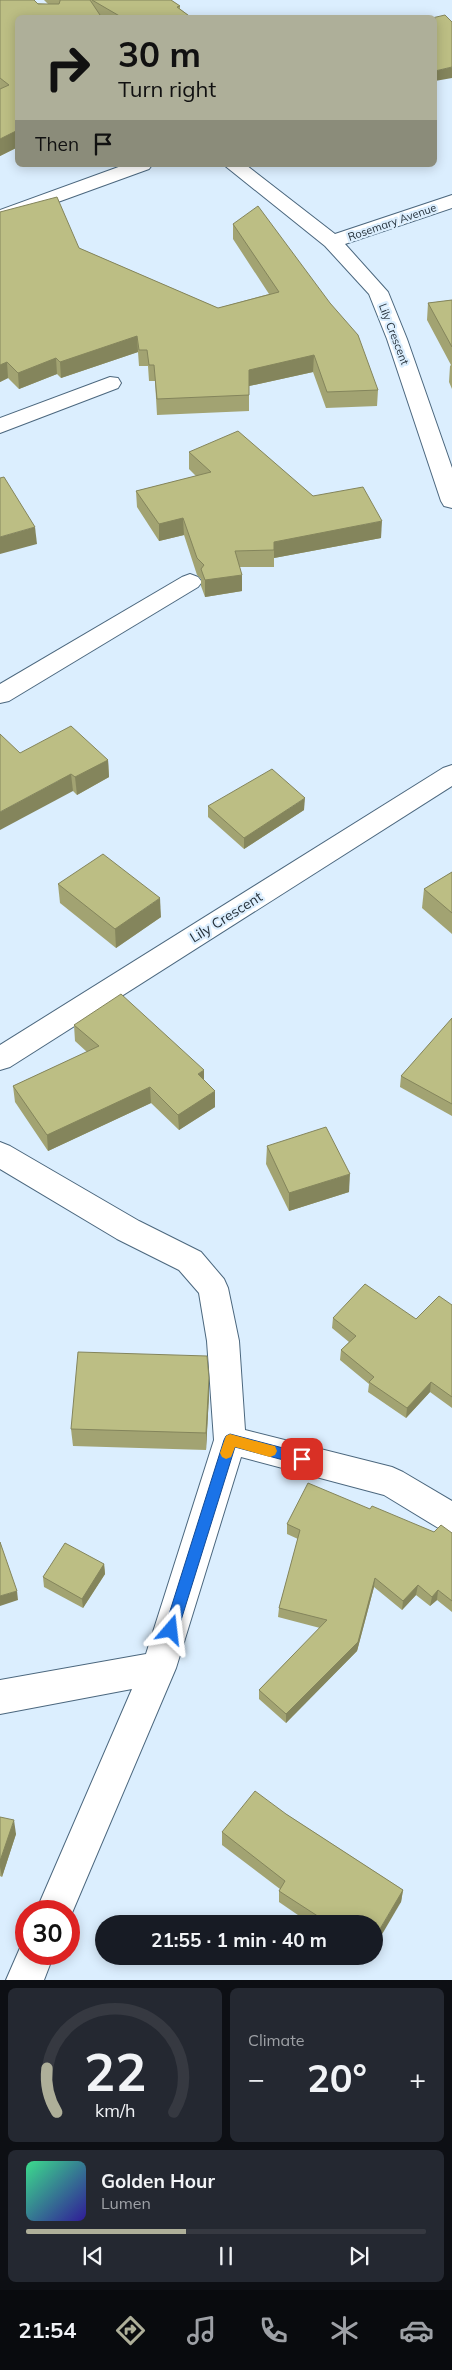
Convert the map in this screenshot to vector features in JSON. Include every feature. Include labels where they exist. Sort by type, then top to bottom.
[{"type":"street","points":[[0,217],[137,167]]},
{"type":"street","name":"Lily Crescent","points":[[237,167],[332,242],[378,292],[397,339],[452,501]]},
{"type":"street","name":"Rosemary Avenue","points":[[332,242],[452,201]]},
{"type":"street","points":[[0,426],[110,383]]},
{"type":"street","points":[[0,695],[190,582]]},
{"type":"street","name":"Lily Crescent","points":[[0,1059],[452,774]]},
{"type":"street","points":[[0,1154],[128,1230],[190,1261],[213,1288],[223,1340],[230,1440],[159,1668],[59,1900]]},
{"type":"street","points":[[230,1440],[392,1482],[452,1518]]},
{"type":"street","points":[[0,1697],[159,1668]]},
{"type":"street","points":[[25,1980],[31,1965]]},
{"type":"building","points":[[0,0],[34,0],[38,4],[59,4],[60,0],[90,0],[100,15],[15,15],[15,132],[0,139],[0,89],[9,85],[0,78]]},
{"type":"building","points":[[92,0],[171,0],[188,15],[118,15]]},
{"type":"building","points":[[445,15],[452,22],[452,67],[437,71],[437,17]]},
{"type":"building","points":[[57,197],[79,248],[218,308],[279,292],[233,224],[258,206],[330,303],[358,335],[378,390],[327,392],[314,355],[249,370],[249,395],[157,399],[154,365],[149,365],[147,350],[139,350],[137,336],[60,362],[56,358],[18,373],[7,362],[0,365],[0,212]]},
{"type":"building","points":[[452,300],[452,347],[428,303]]},
{"type":"building","points":[[238,431],[313,496],[363,487],[382,521],[274,542],[274,550],[235,551],[242,575],[205,580],[201,569],[204,565],[197,558],[183,518],[159,524],[136,491],[211,472],[189,452]]},
{"type":"building","points":[[4,477],[35,527],[0,537],[0,478]]},
{"type":"building","points":[[71,726],[108,760],[75,777],[71,774],[0,812],[0,734],[20,753]]},
{"type":"building","points":[[272,769],[305,798],[244,838],[208,806]]},
{"type":"building","points":[[103,854],[160,898],[115,929],[58,884]]},
{"type":"building","points":[[452,872],[452,913],[424,889]]},
{"type":"building","points":[[121,994],[204,1070],[198,1074],[215,1091],[178,1115],[150,1087],[47,1135],[13,1086],[99,1046],[74,1025]]},
{"type":"building","points":[[452,1018],[452,1104],[401,1076]]},
{"type":"building","points":[[326,1127],[350,1174],[289,1193],[267,1146]]},
{"type":"building","points":[[365,1284],[416,1319],[439,1296],[452,1305],[452,1397],[431,1382],[407,1408],[369,1382],[374,1377],[341,1350],[356,1336],[333,1318]]},
{"type":"building","points":[[78,1352],[207,1356],[209,1378],[206,1433],[71,1429]]},
{"type":"building","points":[[308,1483],[370,1509],[372,1506],[434,1532],[441,1525],[452,1533],[452,1601],[438,1590],[432,1597],[418,1585],[403,1601],[375,1578],[358,1642],[286,1714],[259,1690],[327,1620],[279,1608],[300,1530],[287,1524]]},
{"type":"building","points":[[0,1542],[17,1591],[0,1596]]},
{"type":"building","points":[[65,1543],[104,1564],[82,1599],[43,1577]]},
{"type":"building","points":[[255,1791],[286,1814],[403,1890],[383,1924],[383,1915],[316,1915],[279,1891],[285,1881],[222,1832]]},
{"type":"building","points":[[0,1817],[14,1820],[0,1861]]},
{"type":"slow traffic","points":[[226,1453],[230,1440],[270,1451]]},
{"type":"route","points":[[171,1630],[230,1440],[302,1459]]}]
